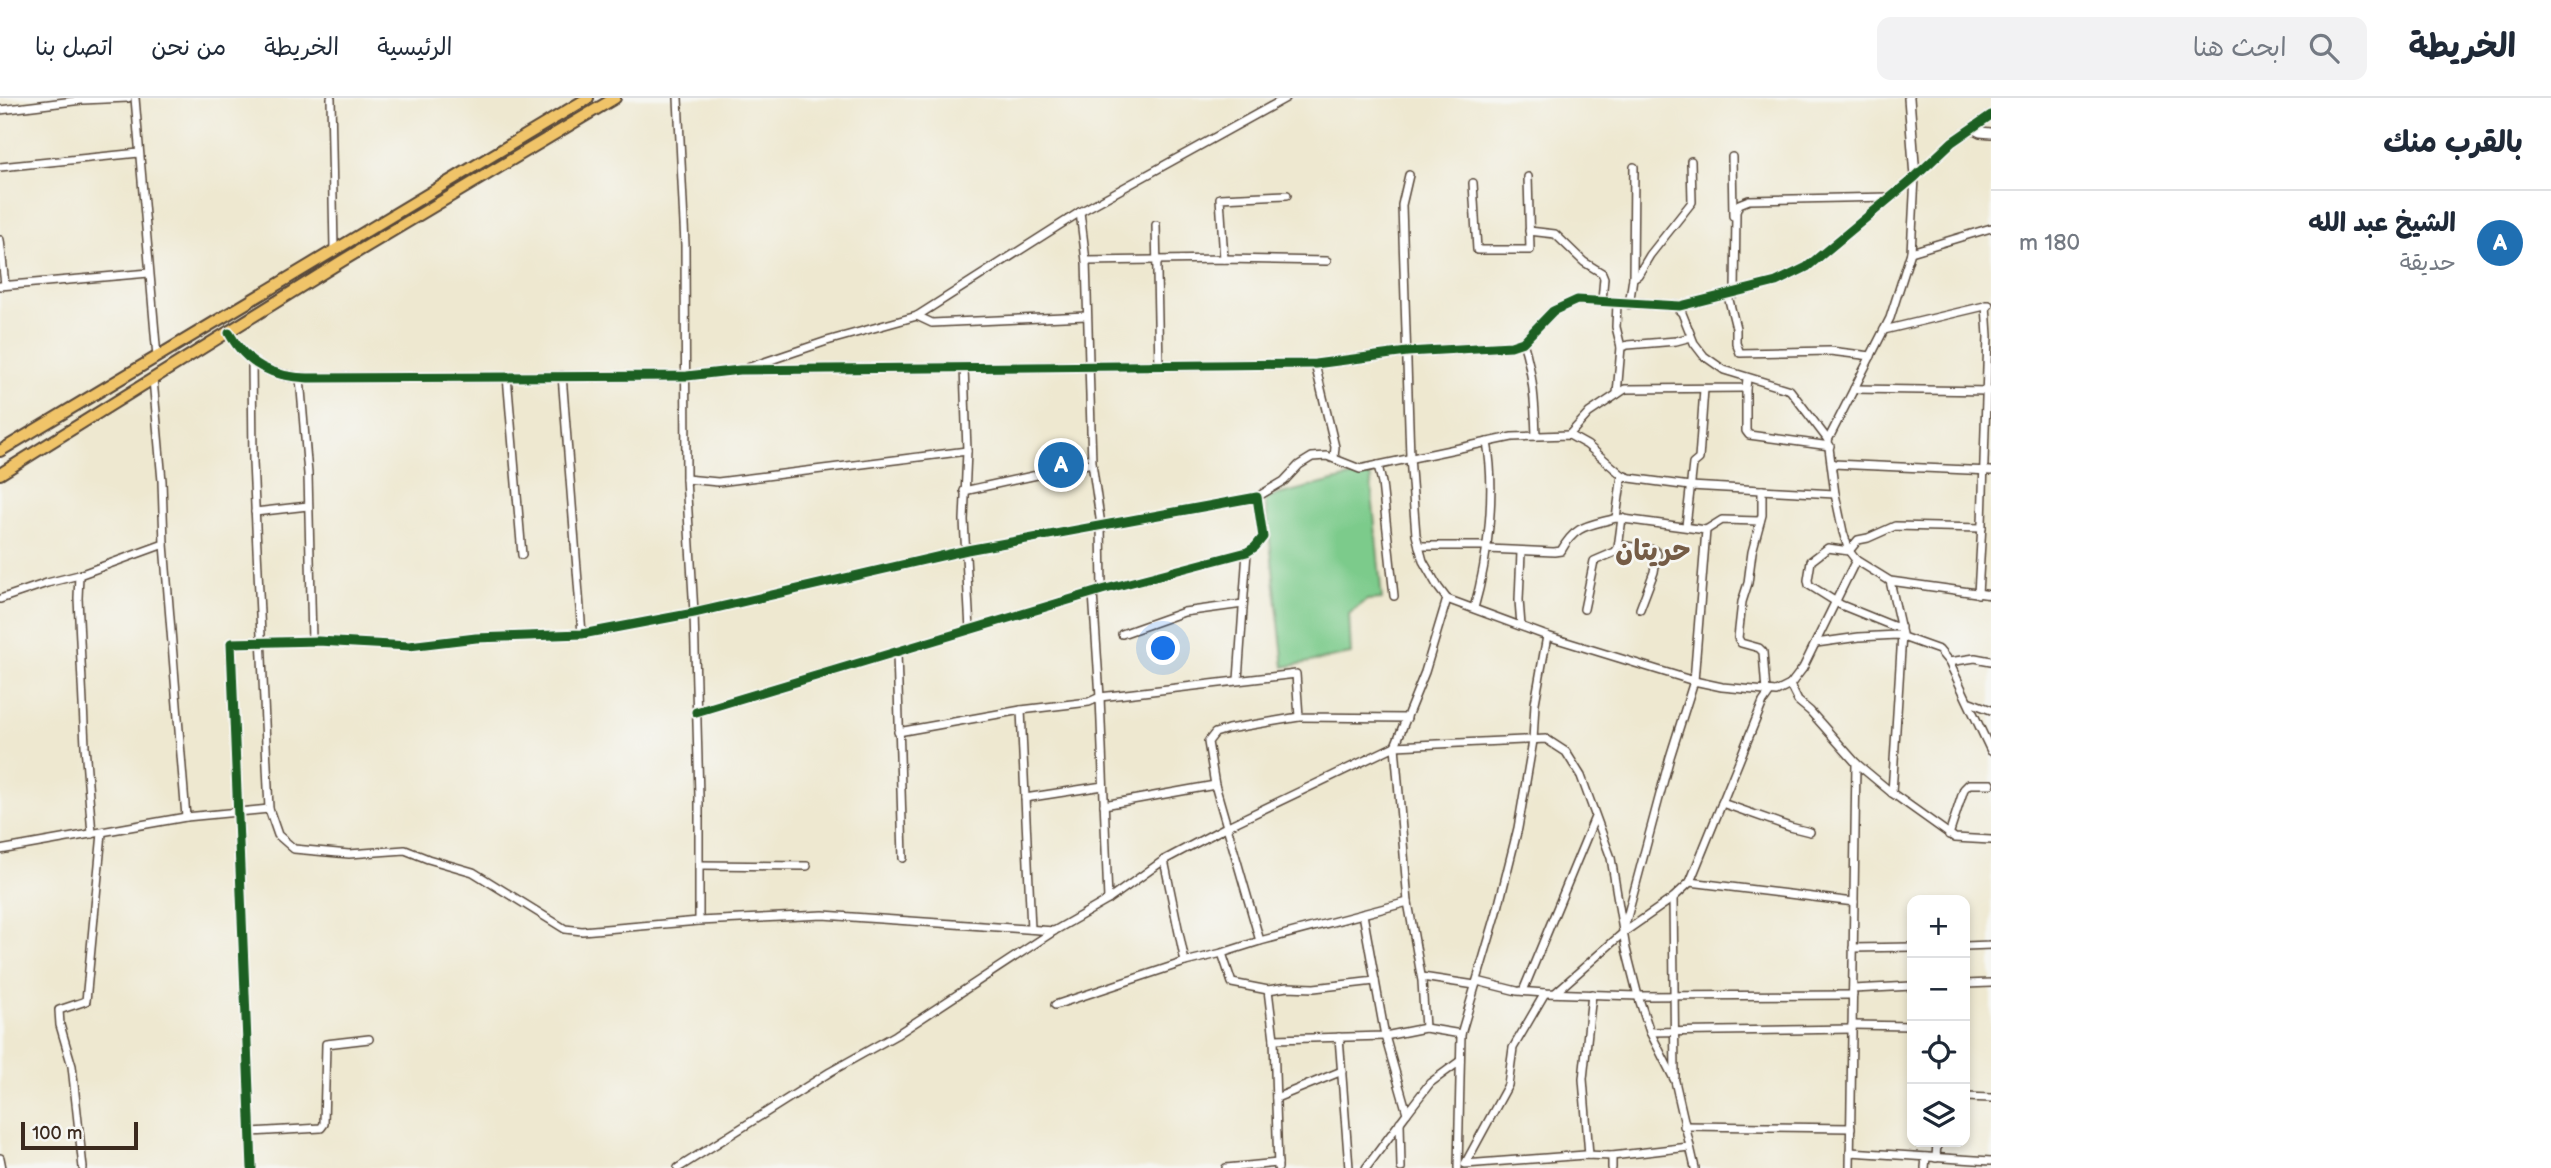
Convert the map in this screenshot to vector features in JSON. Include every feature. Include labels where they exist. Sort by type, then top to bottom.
[{"type":"highway","points":[[0,451],[334,248],[588,98]]},
{"type":"highway","points":[[0,474],[342,261],[615,98]]},
{"type":"highway","points":[[233,310],[242,324]]},
{"type":"highway","points":[[208,326],[217,340]]},
{"type":"street","points":[[0,110],[82,100],[128,98]]},
{"type":"street","points":[[135,98],[157,357]]},
{"type":"street","points":[[331,98],[334,248]]},
{"type":"street","points":[[678,98],[685,245],[686,479],[694,613],[699,921]]},
{"type":"street","points":[[740,370],[827,341],[917,316],[1080,212],[1286,98]]},
{"type":"street","points":[[1829,443],[1890,318],[1911,252],[1915,177],[1909,98]]},
{"type":"street","points":[[229,333],[234,343],[252,361],[282,377],[300,378],[687,376],[740,370],[1315,364],[1407,352],[1511,346],[1523,342],[1553,311],[1577,300],[1680,306],[1776,282],[1807,267],[1915,177],[1952,142],[1991,115]]},
{"type":"street","points":[[1972,128],[1991,133]]},
{"type":"street","points":[[0,167],[139,153]]},
{"type":"street","points":[[1732,157],[1731,295],[1737,351],[1830,351],[1871,356]]},
{"type":"street","points":[[1633,278],[1639,275],[1650,255],[1692,202],[1691,161]]},
{"type":"street","points":[[1629,305],[1633,278],[1634,167]]},
{"type":"street","points":[[1409,175],[1402,205],[1410,457],[1416,535],[1423,561],[1447,599],[1547,636],[1694,681],[1722,687],[1776,692],[1790,685],[1803,668],[1856,560]]},
{"type":"street","points":[[1473,183],[1477,250],[1530,250],[1528,177]]},
{"type":"street","points":[[1224,259],[1220,198],[1287,195]]},
{"type":"street","points":[[1731,295],[1737,212],[1740,204],[1749,200],[1890,197]]},
{"type":"street","points":[[1080,212],[1086,261],[1092,463],[1101,525],[1102,590]]},
{"type":"street","points":[[1156,225],[1159,367]]},
{"type":"street","points":[[1911,252],[1991,228]]},
{"type":"street","points":[[1529,231],[1555,234],[1584,262],[1602,273],[1602,302]]},
{"type":"street","points":[[0,240],[3,285],[149,272]]},
{"type":"street","points":[[1086,261],[1327,261]]},
{"type":"street","points":[[1617,303],[1616,327],[1621,347],[1617,394]]},
{"type":"street","points":[[1673,305],[1682,313],[1691,337],[1704,356],[1724,370],[1790,390],[1829,443],[1843,532],[1849,551],[1856,560],[1890,581],[1991,594]]},
{"type":"street","points":[[1884,330],[1989,305],[1985,526],[1978,594]]},
{"type":"street","points":[[917,316],[932,323],[1086,316]]},
{"type":"street","points":[[1621,347],[1691,337]]},
{"type":"street","points":[[1523,342],[1535,401],[1536,436]]},
{"type":"street","points":[[252,361],[255,512],[269,809],[278,835],[295,849],[349,854],[373,850],[405,850],[473,872],[565,929],[823,915],[1054,931]]},
{"type":"street","points":[[1315,364],[1335,447],[1334,458]]},
{"type":"street","points":[[964,367],[967,451],[964,491],[970,629]]},
{"type":"street","points":[[507,376],[522,555]]},
{"type":"street","points":[[562,376],[582,634]]},
{"type":"street","points":[[300,378],[308,474],[312,641]]},
{"type":"street","points":[[153,379],[186,817]]},
{"type":"street","points":[[1747,379],[1746,431],[1749,435],[1829,443]]},
{"type":"street","points":[[1569,435],[1589,413],[1625,389],[1746,388]]},
{"type":"street","points":[[1686,526],[1693,464],[1699,459],[1704,389]]},
{"type":"street","points":[[1854,389],[1988,391]]},
{"type":"street","points":[[252,1168],[231,643],[312,641],[409,646],[476,638],[582,634],[694,613],[967,550],[1257,497],[1284,481],[1299,465],[1312,457],[1327,456],[1360,468],[1512,437],[1569,435],[1587,445],[1622,475],[1690,486],[1835,494]]},
{"type":"street","points":[[1474,608],[1484,574],[1487,548],[1491,462],[1487,442]]},
{"type":"street","points":[[686,479],[718,482],[967,451]]},
{"type":"street","points":[[964,491],[1092,463]]},
{"type":"street","points":[[1833,464],[1987,471]]},
{"type":"street","points":[[1378,465],[1394,596]]},
{"type":"street","points":[[1584,609],[1594,561],[1615,552],[1619,545],[1622,475]]},
{"type":"street","points":[[1555,993],[1623,933],[1673,898],[1690,882],[1723,803],[1768,692],[1763,652],[1759,648],[1741,643],[1738,638],[1742,602],[1763,506],[1762,490]]},
{"type":"street","points":[[696,712],[1102,590],[1247,552],[1263,537],[1257,497]]},
{"type":"street","points":[[255,512],[308,506]]},
{"type":"street","points":[[1419,546],[1521,552],[1561,551],[1570,534],[1619,518],[1706,530],[1722,520],[1760,521]]},
{"type":"street","points":[[1849,551],[1858,540],[1895,526],[1985,526]]},
{"type":"street","points":[[1623,933],[1670,757],[1694,681],[1706,530]]},
{"type":"street","points":[[0,599],[79,575],[164,544]]},
{"type":"street","points":[[1619,545],[1654,550],[1657,553],[1654,572],[1640,609]]},
{"type":"street","points":[[1849,551],[1828,548],[1811,561],[1809,585],[1835,602],[1900,627]]},
{"type":"street","points":[[1238,680],[1247,552]]},
{"type":"street","points":[[1521,552],[1521,626]]},
{"type":"street","points":[[79,575],[83,719],[92,834]]},
{"type":"street","points":[[1890,581],[1902,637],[1892,793]]},
{"type":"street","points":[[1093,593],[1108,900]]},
{"type":"street","points":[[1425,1028],[1422,977],[1408,902],[1395,746],[1425,672],[1447,599]]},
{"type":"street","points":[[1122,634],[1184,612],[1243,604]]},
{"type":"street","points":[[1460,1166],[1461,1034],[1518,828],[1547,636]]},
{"type":"street","points":[[1816,643],[1859,637],[1902,637],[1939,650],[1949,662],[1970,702],[1991,751]]},
{"type":"street","points":[[897,652],[903,858]]},
{"type":"street","points":[[1949,662],[1975,657],[1991,661]]},
{"type":"street","points":[[898,732],[1021,710],[1089,702],[1100,697],[1296,674],[1299,717]]},
{"type":"street","points":[[1790,685],[1798,701],[1810,710],[1856,763],[1892,793],[1949,835],[1991,840]]},
{"type":"street","points":[[1970,702],[1991,710]]},
{"type":"street","points":[[1021,710],[1031,929]]},
{"type":"street","points":[[1260,941],[1215,785],[1208,742],[1215,733],[1228,729],[1299,717],[1407,718]]},
{"type":"street","points":[[678,1168],[830,1072],[896,1035],[1054,931],[1108,900],[1164,860],[1395,746],[1546,739],[1566,752],[1581,776],[1611,858],[1623,933],[1638,996],[1650,1032],[1675,1081]]},
{"type":"street","points":[[1850,1168],[1856,763]]},
{"type":"street","points":[[1949,835],[1964,789],[1969,783],[1991,784]]},
{"type":"street","points":[[1104,805],[1215,785]]},
{"type":"street","points":[[1025,798],[1103,786]]},
{"type":"street","points":[[1723,803],[1810,832]]},
{"type":"street","points":[[0,850],[186,817],[269,809]]},
{"type":"street","points":[[1523,991],[1596,816]]},
{"type":"street","points":[[83,1168],[72,1066],[60,1025],[59,1010],[86,1001],[102,833]]},
{"type":"street","points":[[1164,860],[1185,962]]},
{"type":"street","points":[[699,865],[807,866]]},
{"type":"street","points":[[1690,882],[1854,902]]},
{"type":"street","points":[[1673,898],[1675,1081],[1695,1168]]},
{"type":"street","points":[[1055,1005],[1185,962],[1408,902]]},
{"type":"street","points":[[1363,914],[1385,1035],[1407,1113]]},
{"type":"street","points":[[1970,946],[1991,945]]},
{"type":"street","points":[[1853,948],[1907,947]]},
{"type":"street","points":[[1222,953],[1232,983],[1268,990],[1375,981]]},
{"type":"street","points":[[1422,977],[1545,993],[1638,996],[1853,992],[1907,987]]},
{"type":"street","points":[[1970,984],[1991,983]]},
{"type":"street","points":[[1226,1168],[1278,1166],[1274,1039],[1268,990]]},
{"type":"street","points":[[1460,1166],[1508,1085],[1513,1048],[1545,993]]},
{"type":"street","points":[[1589,1155],[1583,1079],[1592,994]]},
{"type":"street","points":[[1650,1032],[1907,1026]]},
{"type":"street","points":[[1274,1039],[1385,1035],[1425,1028],[1461,1034]]},
{"type":"street","points":[[1339,1037],[1349,1168]]},
{"type":"street","points":[[251,1132],[321,1128],[324,1124],[326,1044],[369,1039]]},
{"type":"street","points":[[1366,1168],[1430,1083],[1460,1061]]},
{"type":"street","points":[[1276,1098],[1342,1070]]},
{"type":"street","points":[[1970,1097],[1991,1098]]},
{"type":"street","points":[[1401,1121],[1401,1168]]},
{"type":"street","points":[[1684,1126],[1851,1128]]},
{"type":"street","points":[[1460,1166],[1589,1155],[1612,1156],[1689,1147]]},
{"type":"street","points":[[1936,1158],[1937,1147]]},
{"type":"street","points":[[1850,1152],[1991,1161]]},
{"type":"street","points":[[1612,1156],[1612,1168]]},
{"type":"street","points":[[1925,1168],[1926,1157]]},
{"type":"street","points":[[0,1158],[2,1168]]},
{"type":"green space","points":[[1370,472],[1382,599],[1367,600],[1349,614],[1351,654],[1284,667],[1265,498]]},
{"type":"cycle path","points":[[229,333],[244,353],[262,367],[283,375],[308,378],[687,376],[740,370],[1315,364],[1407,352],[1511,346],[1523,342],[1553,311],[1577,300],[1680,306],[1776,282],[1807,267],[1915,177],[1952,142],[1991,115]]},
{"type":"cycle path","points":[[252,1168],[231,643],[318,641],[409,646],[476,638],[582,634],[694,613],[967,550],[1257,497],[1263,537],[1247,552],[1102,590],[696,712]]},
{"type":"place","name":"الشيخ عبد الله","points":[[1061,465]]},
{"type":"district","name":"حريتان","points":[[1653,550]]}]
